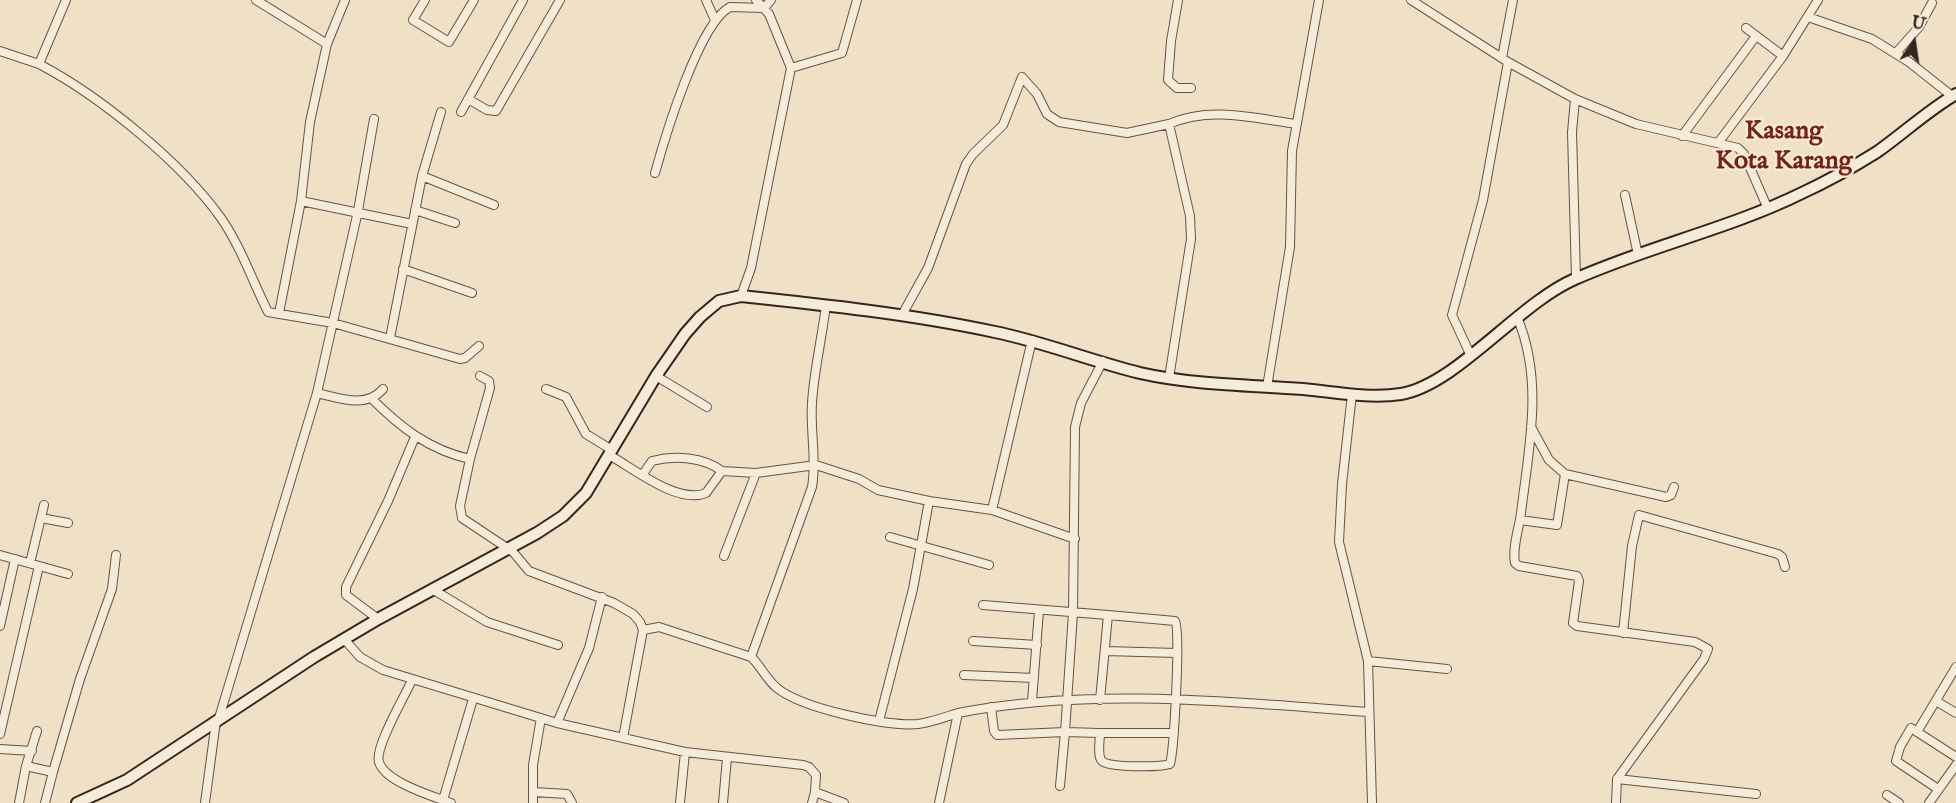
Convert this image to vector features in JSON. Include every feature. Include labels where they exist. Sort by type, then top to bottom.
[{"type":"street","points":[[39,64],[66,0]]},
{"type":"street","points":[[256,0],[327,44]]},
{"type":"street","points":[[279,312],[301,201],[312,111],[327,44],[345,0]]},
{"type":"street","points":[[424,0],[412,20],[449,42],[474,0]]},
{"type":"street","points":[[461,112],[523,0]]},
{"type":"street","points":[[468,99],[487,110],[496,111],[560,0]]},
{"type":"street","points":[[706,0],[715,20]]},
{"type":"street","points":[[741,296],[751,268],[791,68],[764,8],[756,0]]},
{"type":"street","points":[[764,8],[771,0]]},
{"type":"street","points":[[791,68],[843,53],[857,0]]},
{"type":"street","points":[[1178,0],[1171,41],[1168,80],[1178,88],[1191,88]]},
{"type":"street","points":[[1267,387],[1290,247],[1291,163],[1296,124],[1319,0]]},
{"type":"street","points":[[1411,0],[1505,60],[1575,99],[1636,124],[1734,146],[1744,154],[1768,209]]},
{"type":"street","points":[[1470,354],[1452,315],[1483,200],[1513,0]]},
{"type":"street","points":[[1718,143],[1784,56],[1818,0]]},
{"type":"street","points":[[1896,53],[1919,27],[1932,3]]},
{"type":"street","points":[[655,173],[676,107],[715,20],[722,11],[730,7],[764,8]]},
{"type":"street","points":[[76,803],[128,780],[217,719],[378,619],[548,527],[577,504],[656,376],[686,334],[719,301],[741,296],[902,315],[1032,340],[1142,373],[1169,378],[1352,394],[1410,392],[1443,375],[1517,317],[1576,278],[1768,209],[1862,161],[1932,107],[1955,95],[1896,53],[1862,34],[1808,17]]},
{"type":"street","points":[[1746,28],[1784,56]]},
{"type":"street","points":[[1682,136],[1756,36]]},
{"type":"street","points":[[0,51],[39,64],[64,77],[103,105],[198,189],[221,219],[244,256],[268,312],[279,312],[333,323],[460,359],[465,358],[479,346]]},
{"type":"street","points":[[902,315],[928,268],[966,164],[972,154],[1003,126],[1022,77],[1037,94],[1047,114],[1059,122],[1127,133],[1184,118],[1220,113],[1296,124]]},
{"type":"street","points":[[1575,99],[1572,132],[1576,278]]},
{"type":"street","points":[[390,338],[422,176],[441,112]]},
{"type":"street","points":[[205,803],[217,719],[317,393],[358,211],[374,119]]},
{"type":"street","points":[[1168,124],[1190,216],[1191,239],[1169,378]]},
{"type":"street","points":[[422,176],[494,205]]},
{"type":"street","points":[[1625,195],[1638,255]]},
{"type":"street","points":[[301,201],[412,224]]},
{"type":"street","points":[[415,210],[455,223]]},
{"type":"street","points":[[403,269],[472,293]]},
{"type":"street","points":[[751,657],[807,501],[816,465],[812,440],[812,401],[826,305]]},
{"type":"street","points":[[1517,317],[1532,364],[1531,427],[1515,563],[1519,566],[1577,576],[1579,581],[1574,625],[1695,642],[1707,647],[1708,651],[1617,779],[1616,803]]},
{"type":"street","points":[[992,510],[1032,340]]},
{"type":"street","points":[[1060,786],[1073,613],[1075,427],[1081,403],[1103,361]]},
{"type":"street","points":[[480,375],[489,381],[490,388],[470,459],[460,515],[517,556],[529,571],[602,597],[633,614],[640,622],[643,630],[623,738]]},
{"type":"street","points":[[656,376],[707,407]]},
{"type":"street","points":[[317,393],[358,402],[371,398],[383,389]]},
{"type":"street","points":[[546,389],[566,397],[586,434],[643,474],[679,494],[698,496],[710,489],[722,471]]},
{"type":"street","points":[[1352,394],[1342,484],[1339,542],[1368,661],[1372,803]]},
{"type":"street","points":[[371,398],[415,437],[438,449],[470,459]]},
{"type":"street","points":[[1531,427],[1549,460],[1565,474],[1666,497],[1671,495],[1674,487]]},
{"type":"street","points":[[378,619],[346,595],[346,587],[388,501],[415,437]]},
{"type":"street","points":[[643,474],[652,461],[680,458],[710,463],[722,471],[756,473],[816,465],[859,479],[878,490],[929,501],[992,510],[1075,539]]},
{"type":"street","points":[[724,556],[756,473]]},
{"type":"street","points":[[1520,520],[1557,525],[1565,474]]},
{"type":"street","points":[[879,721],[923,547],[929,501]]},
{"type":"street","points":[[30,563],[44,505]]},
{"type":"street","points":[[1623,633],[1632,546],[1638,515],[1778,554],[1782,557],[1785,567]]},
{"type":"street","points":[[40,518],[68,524]]},
{"type":"street","points":[[890,537],[989,565]]},
{"type":"street","points":[[0,555],[68,574]]},
{"type":"street","points":[[45,803],[80,679],[112,589],[116,555]]},
{"type":"street","points":[[0,626],[15,559]]},
{"type":"street","points":[[0,734],[39,566]]},
{"type":"street","points":[[432,589],[448,601],[488,622],[558,645]]},
{"type":"street","points":[[557,723],[589,648],[602,597]]},
{"type":"street","points":[[983,605],[1175,621],[1178,625],[1171,761],[1165,766],[1104,762],[1100,757],[1100,733]]},
{"type":"street","points":[[1032,700],[1040,610]]},
{"type":"street","points":[[1100,700],[1108,615]]},
{"type":"street","points":[[643,630],[659,627],[751,657],[768,679],[790,697],[879,721],[918,724],[958,713],[1032,700],[1175,698],[1368,712]]},
{"type":"street","points":[[344,639],[369,664],[412,680],[557,723],[685,752],[809,767],[816,775],[812,803]]},
{"type":"street","points":[[973,641],[1037,645]]},
{"type":"street","points":[[1105,651],[1177,653]]},
{"type":"street","points":[[1368,661],[1447,669]]},
{"type":"street","points":[[1917,732],[1955,672]]},
{"type":"street","points":[[964,675],[1034,678]]},
{"type":"street","points":[[412,680],[385,737],[378,760],[385,771],[405,784],[447,802],[473,699]]},
{"type":"street","points":[[1936,701],[1956,712]]},
{"type":"street","points":[[991,707],[994,730],[997,735],[1065,732],[1174,733]]},
{"type":"street","points":[[939,803],[958,713]]},
{"type":"street","points":[[533,803],[533,765],[541,718]]},
{"type":"street","points":[[1938,789],[1896,761],[1900,747],[1911,728],[1956,758]]},
{"type":"street","points":[[19,803],[26,766],[37,731]]},
{"type":"street","points":[[0,749],[32,751]]},
{"type":"street","points":[[680,803],[685,752]]},
{"type":"street","points":[[723,803],[727,758]]},
{"type":"street","points":[[1929,803],[1956,765]]},
{"type":"street","points":[[26,766],[53,772]]},
{"type":"street","points":[[1617,779],[1756,794]]},
{"type":"street","points":[[534,792],[567,794],[572,803]]},
{"type":"street","points":[[815,792],[844,803]]},
{"type":"street","points":[[1887,795],[1899,803]]},
{"type":"district","name":"Kasang Kota Karang","points":[[1784,148]]}]
